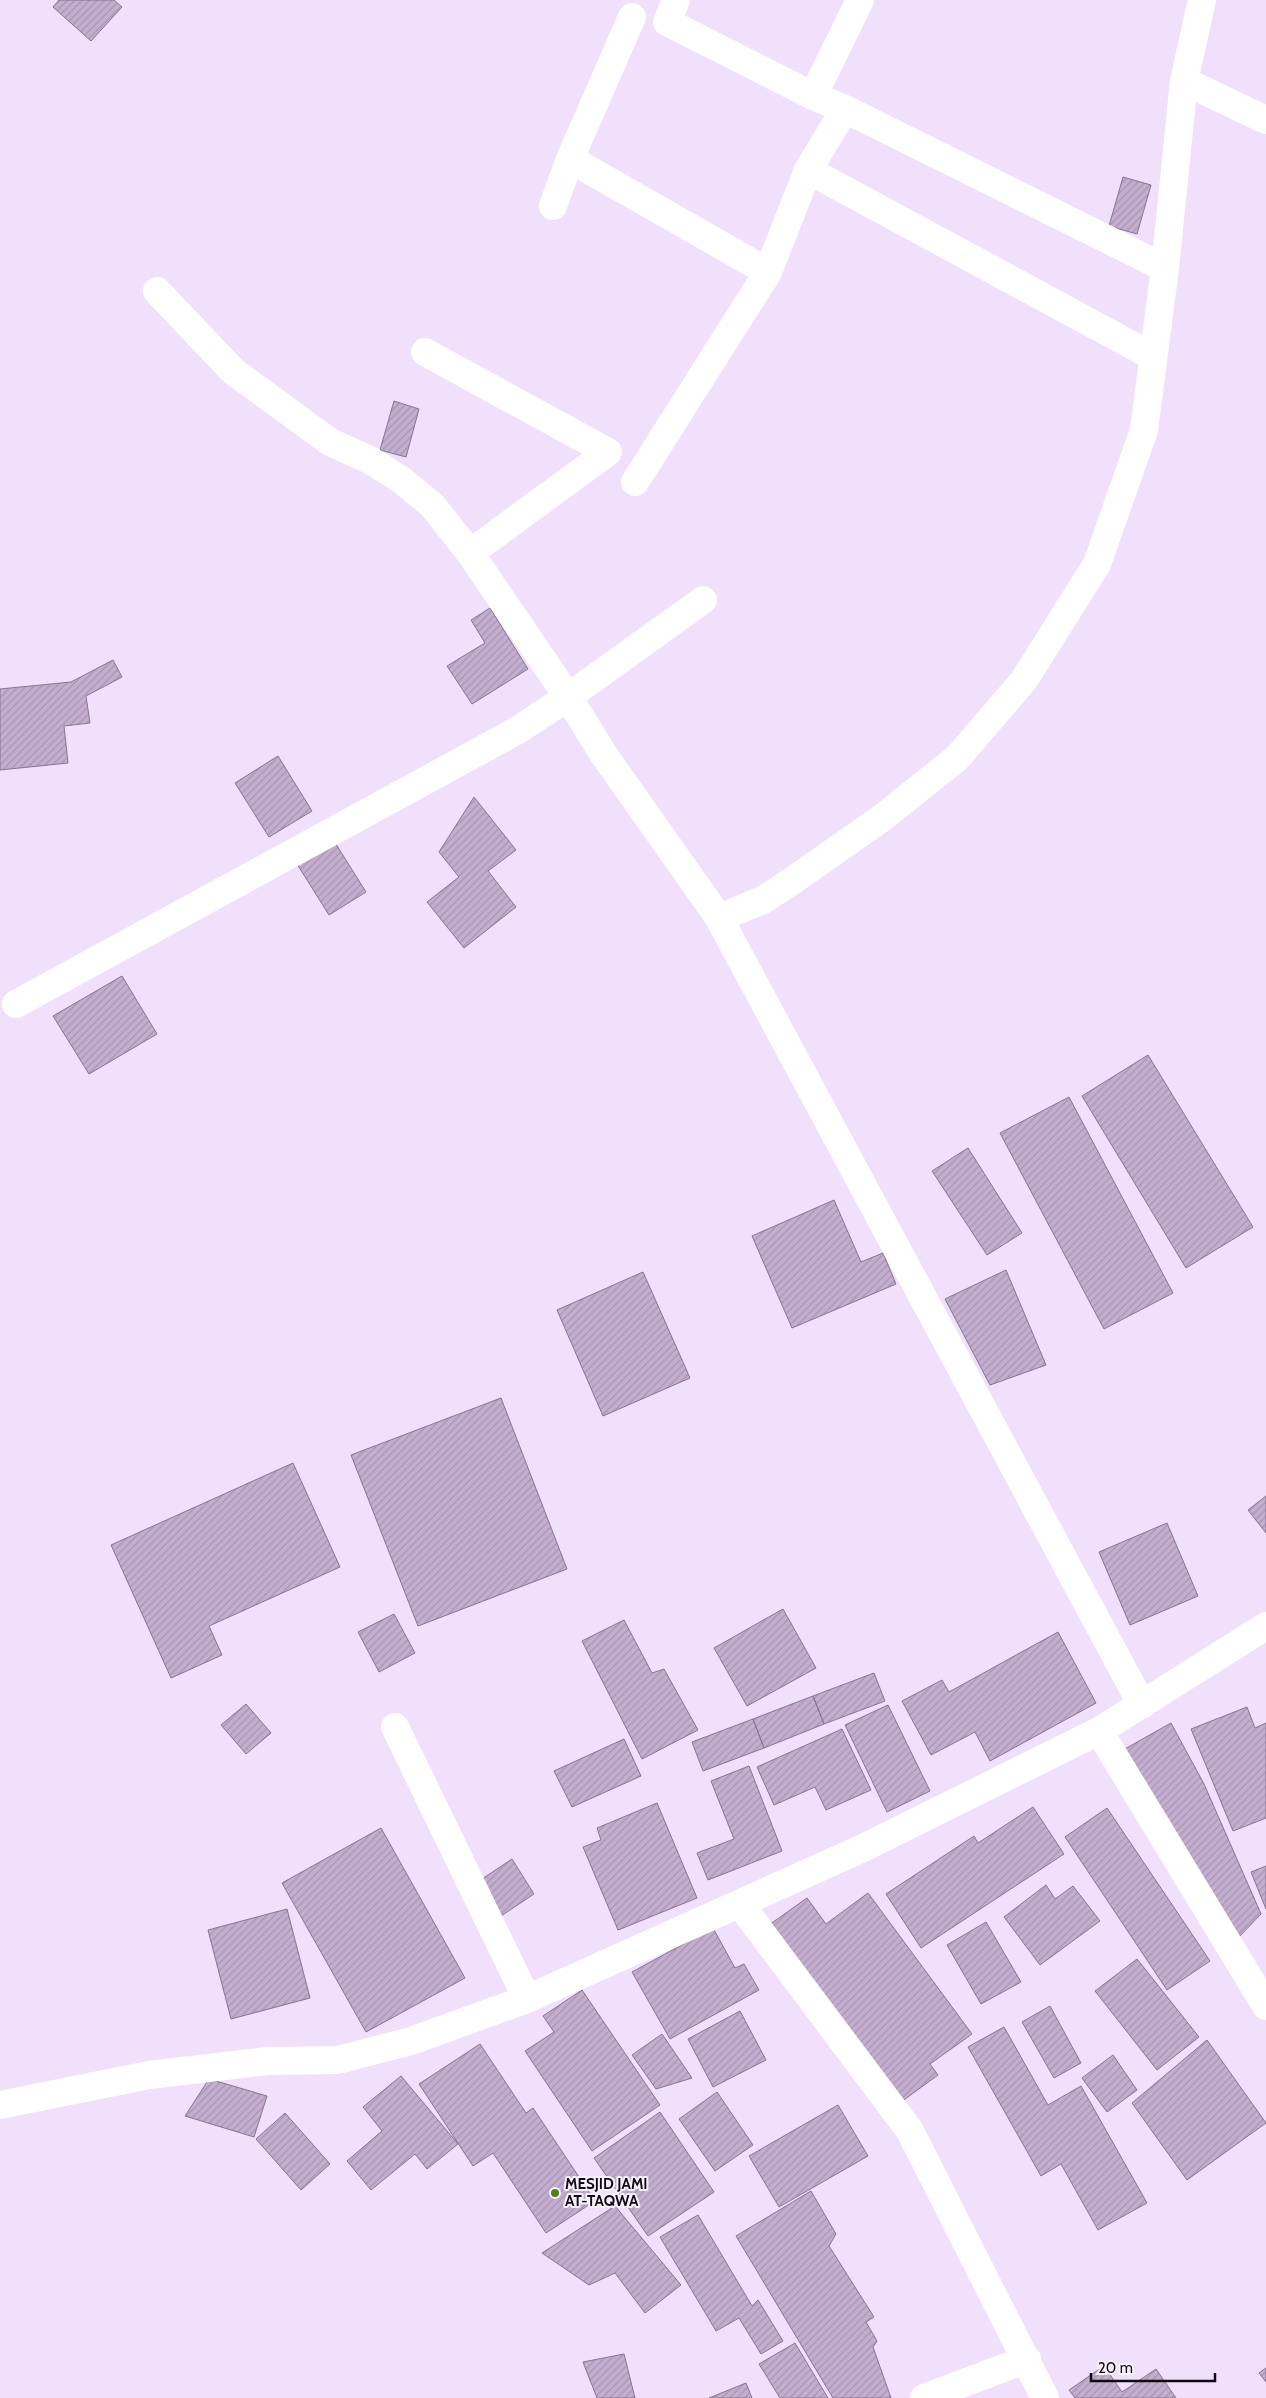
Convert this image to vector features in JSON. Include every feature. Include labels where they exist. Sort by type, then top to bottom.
[{"type":"street","points":[[813,96],[860,0]]},
{"type":"street","points":[[718,918],[763,900],[882,818],[957,758],[1024,680],[1097,564],[1144,430],[1152,356],[1165,268],[1184,81],[1202,0]]},
{"type":"street","points":[[552,206],[633,8],[672,11],[813,96],[845,108],[1165,268]]},
{"type":"street","points":[[1184,81],[1266,120]]},
{"type":"street","points":[[635,482],[768,272],[808,170],[845,108]]},
{"type":"street","points":[[570,159],[768,272]]},
{"type":"street","points":[[808,170],[1152,356]]},
{"type":"street","points":[[157,291],[233,371],[330,442],[370,460],[400,479],[432,505],[470,553],[568,697],[604,755],[718,918],[1142,1705]]},
{"type":"street","points":[[424,352],[608,452],[470,553]]},
{"type":"street","points":[[16,1004],[518,730],[568,697],[703,600]]},
{"type":"street","points":[[0,2105],[149,2075],[268,2061],[338,2060],[411,2041],[527,1999],[861,1849],[1099,1731],[1266,1626]]},
{"type":"street","points":[[395,1727],[527,1999]]},
{"type":"street","points":[[1099,1731],[1266,2006]]},
{"type":"street","points":[[740,1904],[910,2131],[1027,2359],[1045,2398]]},
{"type":"street","points":[[924,2398],[1027,2359]]},
{"type":"building","points":[[59,0],[114,0],[122,7],[91,41],[53,7]]},
{"type":"building","points":[[1123,177],[1151,185],[1137,234],[1109,226]]},
{"type":"building","points":[[394,401],[419,409],[406,457],[380,450]]},
{"type":"building","points":[[490,608],[528,669],[472,704],[447,666],[485,643],[471,620]]},
{"type":"building","points":[[113,660],[122,677],[86,696],[90,723],[64,726],[68,763],[0,770],[0,689],[71,682]]},
{"type":"building","points":[[278,756],[312,811],[269,837],[235,783]]},
{"type":"building","points":[[474,797],[516,850],[488,871],[516,907],[464,948],[427,902],[459,877],[439,852]]},
{"type":"building","points":[[334,841],[366,892],[329,915],[297,864]]},
{"type":"building","points":[[122,976],[157,1034],[89,1074],[53,1016]]},
{"type":"building","points":[[1148,1055],[1253,1227],[1186,1268],[1082,1096]]},
{"type":"building","points":[[1069,1097],[1173,1293],[1104,1329],[1000,1133]]},
{"type":"building","points":[[968,1148],[1022,1233],[987,1255],[932,1171]]},
{"type":"building","points":[[834,1200],[861,1262],[883,1253],[896,1284],[792,1328],[752,1236]]},
{"type":"building","points":[[1006,1270],[1046,1365],[990,1385],[945,1299]]},
{"type":"building","points":[[643,1272],[690,1378],[603,1416],[557,1310]]},
{"type":"building","points":[[501,1398],[567,1569],[418,1626],[351,1455]]},
{"type":"building","points":[[293,1463],[340,1567],[209,1626],[222,1655],[171,1678],[111,1545]]},
{"type":"building","points":[[1266,1496],[1266,1533],[1248,1510]]},
{"type":"building","points":[[1167,1523],[1198,1596],[1130,1625],[1099,1552]]},
{"type":"building","points":[[783,1609],[816,1668],[747,1706],[714,1648]]},
{"type":"building","points":[[394,1614],[415,1653],[379,1672],[358,1632]]},
{"type":"building","points":[[624,1620],[652,1673],[664,1669],[698,1730],[642,1759],[582,1641]]},
{"type":"building","points":[[1058,1632],[1096,1703],[990,1761],[975,1732],[931,1755],[902,1701],[942,1680],[949,1692]]},
{"type":"building","points":[[874,1673],[885,1701],[824,1724],[813,1696]]},
{"type":"building","points":[[813,1696],[824,1724],[764,1748],[753,1719]]},
{"type":"building","points":[[246,1704],[271,1733],[246,1754],[221,1725]]},
{"type":"building","points":[[888,1705],[930,1791],[887,1812],[845,1725]]},
{"type":"building","points":[[1247,1707],[1255,1728],[1266,1723],[1266,1818],[1233,1831],[1191,1729]]},
{"type":"building","points":[[753,1719],[764,1748],[703,1771],[692,1742]]},
{"type":"building","points":[[1171,1723],[1204,1784],[1261,1914],[1236,1940],[1123,1750]]},
{"type":"building","points":[[842,1729],[871,1790],[826,1810],[815,1787],[774,1805],[757,1767]]},
{"type":"building","points":[[624,1739],[641,1776],[572,1807],[554,1771]]},
{"type":"building","points":[[749,1766],[782,1851],[708,1880],[697,1853],[734,1839],[711,1781]]},
{"type":"building","points":[[657,1803],[697,1898],[618,1930],[583,1847],[601,1840],[597,1828]]},
{"type":"building","points":[[1033,1807],[1064,1854],[921,1948],[886,1894],[974,1836],[978,1843]]},
{"type":"building","points":[[1107,1808],[1210,1961],[1167,1990],[1065,1837]]},
{"type":"building","points":[[381,1828],[465,1978],[366,2032],[282,1883]]},
{"type":"building","points":[[512,1859],[534,1894],[501,1916],[479,1881]]},
{"type":"building","points":[[1266,1866],[1266,1909],[1251,1872]]},
{"type":"building","points":[[1046,1885],[1055,1899],[1073,1886],[1100,1921],[1040,1965],[1004,1917]]},
{"type":"building","points":[[868,1893],[972,2034],[930,2064],[938,2075],[901,2102],[769,1925],[807,1898],[826,1924]]},
{"type":"building","points":[[287,1909],[310,1998],[231,2019],[208,1930]]},
{"type":"building","points":[[986,1922],[1021,1982],[981,2004],[947,1945]]},
{"type":"building","points":[[713,1928],[735,1968],[744,1964],[759,1990],[670,2039],[632,1972]]},
{"type":"building","points":[[1137,1959],[1199,2037],[1157,2070],[1095,1991]]},
{"type":"building","points":[[582,1990],[660,2105],[592,2151],[525,2051],[554,2032],[543,2016]]},
{"type":"building","points":[[1050,2006],[1081,2063],[1054,2078],[1022,2022]]},
{"type":"building","points":[[740,2011],[766,2060],[713,2087],[688,2039]]},
{"type":"building","points":[[1004,2027],[1048,2105],[1081,2086],[1147,2203],[1098,2230],[1061,2164],[1041,2176],[968,2047]]},
{"type":"building","points":[[662,2034],[692,2078],[656,2089],[632,2055]]},
{"type":"building","points":[[1207,2040],[1266,2123],[1187,2180],[1132,2103]]},
{"type":"building","points":[[480,2044],[526,2113],[533,2108],[595,2201],[546,2233],[493,2153],[473,2166],[419,2084]]},
{"type":"building","points":[[1113,2055],[1137,2090],[1107,2112],[1082,2078]]},
{"type":"building","points":[[401,2076],[458,2144],[427,2169],[415,2154],[371,2190],[347,2161],[382,2131],[363,2107]]},
{"type":"building","points":[[209,2079],[267,2096],[254,2137],[185,2116]]},
{"type":"building","points":[[717,2092],[753,2145],[715,2171],[679,2119]]},
{"type":"building","points":[[838,2105],[868,2156],[779,2207],[749,2156]]},
{"type":"building","points":[[660,2112],[714,2192],[648,2236],[594,2158]]},
{"type":"building","points":[[285,2113],[330,2164],[301,2190],[256,2139]]},
{"type":"building","points":[[811,2191],[836,2234],[829,2246],[874,2317],[866,2322],[877,2341],[873,2347],[891,2398],[833,2398],[736,2236]]},
{"type":"building","points":[[615,2206],[681,2285],[645,2313],[615,2273],[589,2285],[542,2253]]},
{"type":"building","points":[[698,2215],[752,2306],[758,2300],[783,2341],[761,2354],[739,2318],[716,2331],[660,2237]]},
{"type":"building","points":[[795,2343],[828,2398],[780,2398],[759,2364]]},
{"type":"building","points":[[624,2354],[635,2398],[597,2398],[583,2362]]},
{"type":"building","points":[[1104,2366],[1122,2392],[1156,2369],[1176,2398],[1075,2398],[1069,2390]]},
{"type":"building","points":[[1266,2368],[1266,2382],[1259,2373]]},
{"type":"building","points":[[746,2383],[752,2398],[709,2398]]},
{"type":"place","name":"MESJID JAMI AT-TAQWA","points":[[555,2193]]}]
